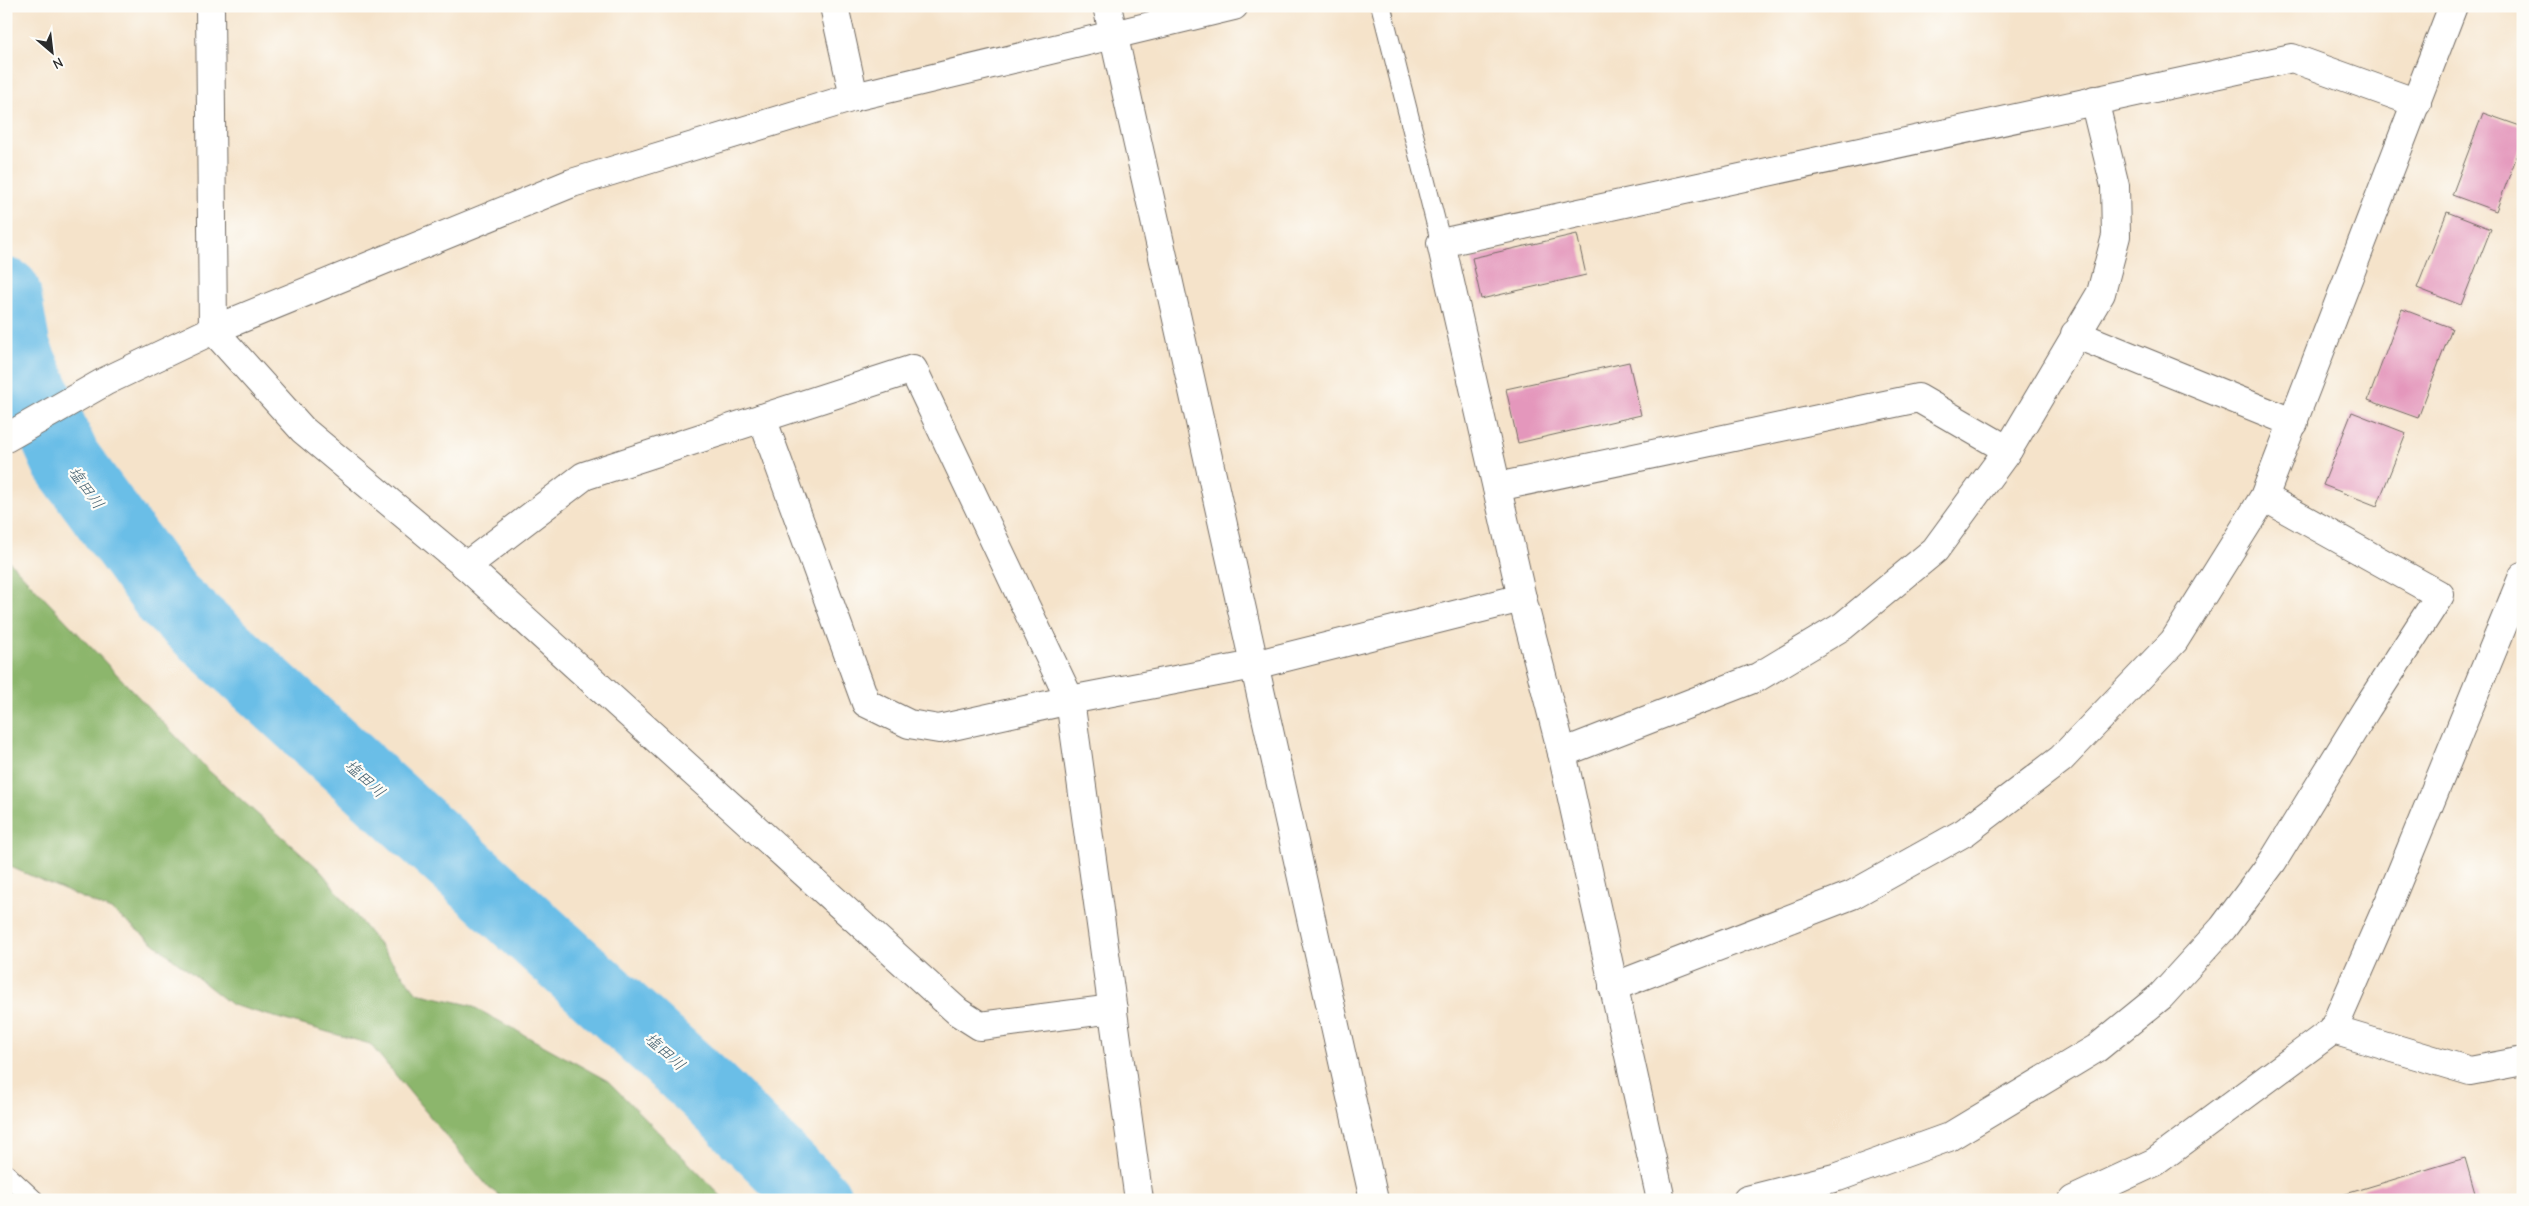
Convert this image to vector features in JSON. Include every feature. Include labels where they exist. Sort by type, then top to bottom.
[{"type":"street","points":[[210,6],[213,330],[302,430],[466,566],[958,1012],[980,1026],[1113,1009]]},
{"type":"street","points":[[834,6],[854,97]]},
{"type":"street","points":[[1107,6],[1374,1200]]},
{"type":"street","points":[[6,438],[106,381],[213,330],[572,183],[854,97],[1234,6]]},
{"type":"street","points":[[1613,987],[1852,895],[1965,832],[2060,759],[2174,641],[2264,497],[2454,6]]},
{"type":"street","points":[[1661,1200],[1562,753],[1522,598],[1441,244],[2292,58],[2417,103]]},
{"type":"street","points":[[1562,753],[1758,677],[1843,626],[1935,550],[2008,450],[2101,293],[2116,236],[2115,186],[2094,100]]},
{"type":"street","points":[[2075,334],[2294,423]]},
{"type":"street","points":[[466,566],[584,476],[914,369],[1070,700],[1139,1200]]},
{"type":"street","points":[[1497,487],[1918,398],[2008,450]]},
{"type":"street","points":[[762,418],[866,703],[909,724],[939,729],[1070,700],[1254,665],[1522,598]]},
{"type":"street","points":[[1747,1200],[1838,1178],[1949,1138],[2096,1048],[2161,996],[2223,928],[2273,861],[2366,708],[2440,595],[2264,497]]},
{"type":"street","points":[[2074,1200],[2154,1162],[2333,1030],[2390,900],[2523,576]]},
{"type":"street","points":[[2333,1030],[2470,1071],[2523,1060]]},
{"type":"lane","points":[[1381,6],[1441,244]]},
{"type":"lane","points":[[6,1174],[34,1200]]},
{"type":"green space","points":[[6,558],[209,771],[320,870],[417,993],[470,1005],[608,1081],[725,1200],[506,1200],[489,1188],[370,1044],[232,1005],[113,911],[6,865]]},
{"type":"building","points":[[2483,113],[2523,127],[2523,140],[2496,211],[2452,195]]},
{"type":"building","points":[[2447,212],[2491,229],[2461,305],[2417,288]]},
{"type":"building","points":[[1577,234],[1586,275],[1481,299],[1472,258]]},
{"type":"building","points":[[2402,309],[2452,328],[2418,418],[2368,400]]},
{"type":"building","points":[[1629,362],[1641,415],[1518,443],[1506,389]]},
{"type":"building","points":[[2352,412],[2406,433],[2377,506],[2323,485]]},
{"type":"building","points":[[2465,1158],[2477,1200],[2340,1200],[2339,1196]]},
{"type":"waterway","name":"塩田川","points":[[6,293],[16,350],[66,460],[168,599],[708,1091],[817,1200]]}]
